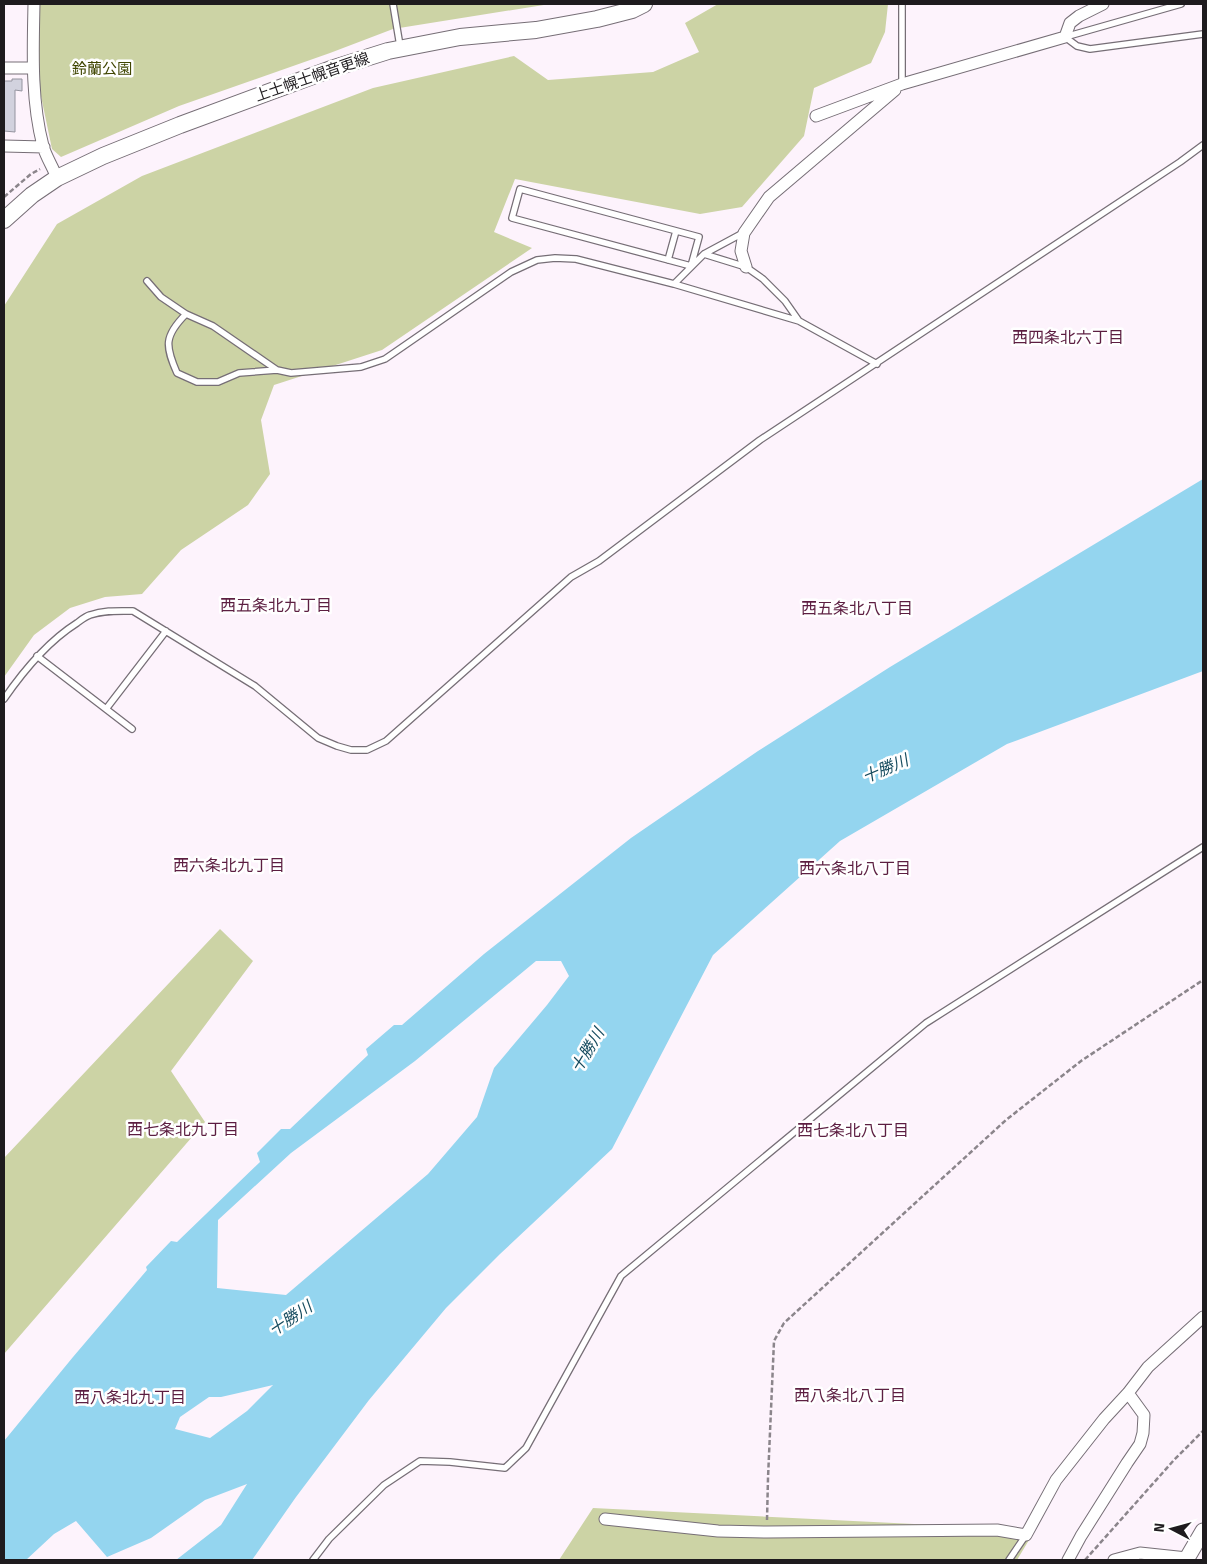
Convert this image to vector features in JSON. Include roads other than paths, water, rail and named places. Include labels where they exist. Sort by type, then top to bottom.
[{"type":"main road","name":"上士幌士幌音更線","points":[[4,220],[32,196],[54,171],[103,156],[180,124],[334,68],[400,48],[460,37],[536,30],[632,10],[644,4]]},
{"type":"street","points":[[34,4],[32,68],[44,147],[54,171]]},
{"type":"street","points":[[816,116],[902,84],[1066,36],[1070,23],[1079,16],[1103,4]]},
{"type":"street","points":[[4,68],[32,68]]},
{"type":"street","points":[[746,267],[741,252],[744,233],[768,197],[902,84]]},
{"type":"street","points":[[4,146],[44,147]]},
{"type":"street","points":[[605,1519],[718,1531],[996,1530],[1026,1534],[1056,1480],[1104,1419],[1128,1393],[1148,1367],[1203,1317]]},
{"type":"street","points":[[1068,1560],[1081,1536],[1140,1444],[1143,1434],[1144,1415],[1128,1393]]},
{"type":"street","points":[[1114,1560],[1140,1553],[1186,1559],[1203,1531]]},
{"type":"lane","points":[[393,4],[400,48]]},
{"type":"lane","points":[[902,4],[902,84]]},
{"type":"lane","points":[[1066,36],[1181,4]]},
{"type":"lane","points":[[1066,36],[1077,46],[1090,49],[1203,34]]},
{"type":"lane","points":[[4,699],[22,673],[67,629],[89,615],[112,611],[133,611],[256,686],[318,738],[351,750],[367,750],[386,742],[571,577],[599,561],[760,440],[877,364],[1203,145]]},
{"type":"lane","points":[[520,189],[699,237],[691,266],[512,218],[520,189]]},
{"type":"lane","points":[[668,260],[676,231]]},
{"type":"lane","points":[[674,284],[704,254],[744,233]]},
{"type":"lane","points":[[704,254],[746,267],[763,279],[785,301],[799,321]]},
{"type":"lane","points":[[186,314],[176,324],[168,337],[169,355],[177,373],[197,382],[218,382],[239,373],[277,370],[291,373],[361,367],[385,359],[511,272],[537,260],[576,258],[674,284],[799,321],[877,364]]},
{"type":"lane","points":[[147,281],[161,297],[186,314],[213,326],[277,370]]},
{"type":"lane","points":[[106,709],[166,630]]},
{"type":"lane","points":[[38,656],[132,729]]},
{"type":"lane","points":[[313,1560],[329,1539],[384,1485],[420,1461],[505,1468],[526,1448],[621,1276],[926,1023],[1203,847]]},
{"type":"lane","points":[[1010,1560],[1026,1534]]},
{"type":"water","name":"十勝川","points":[[1203,479],[1203,671],[1007,744],[840,841],[713,955],[612,1149],[500,1254],[446,1308],[369,1400],[296,1497],[252,1560],[176,1560],[221,1525],[247,1484],[205,1500],[151,1538],[107,1557],[76,1521],[54,1534],[26,1560],[4,1560],[4,1441],[147,1270],[146,1267],[171,1241],[177,1242],[260,1162],[257,1153],[281,1129],[290,1129],[368,1055],[366,1049],[394,1025],[402,1025],[484,954],[631,838],[758,751],[890,667]],"holes":[[[536,961],[561,961],[569,976],[494,1068],[477,1117],[428,1174],[286,1295],[217,1288],[218,1220],[291,1153],[415,1061]],[[273,1385],[247,1411],[210,1438],[175,1429],[180,1417],[209,1397],[221,1397]]]},
{"type":"district","name":"西四条北六丁目","points":[[1068,337]]},
{"type":"district","name":"西五条北九丁目","points":[[276,605]]},
{"type":"district","name":"西五条北八丁目","points":[[857,608]]},
{"type":"district","name":"西六条北九丁目","points":[[229,865]]},
{"type":"district","name":"西六条北八丁目","points":[[855,868]]},
{"type":"district","name":"西七条北九丁目","points":[[183,1129]]},
{"type":"district","name":"西七条北八丁目","points":[[853,1130]]},
{"type":"district","name":"西八条北八丁目","points":[[850,1395]]},
{"type":"district","name":"西八条北九丁目","points":[[130,1397]]},
{"type":"park label","name":"鈴蘭公園","points":[[102,69]]}]
